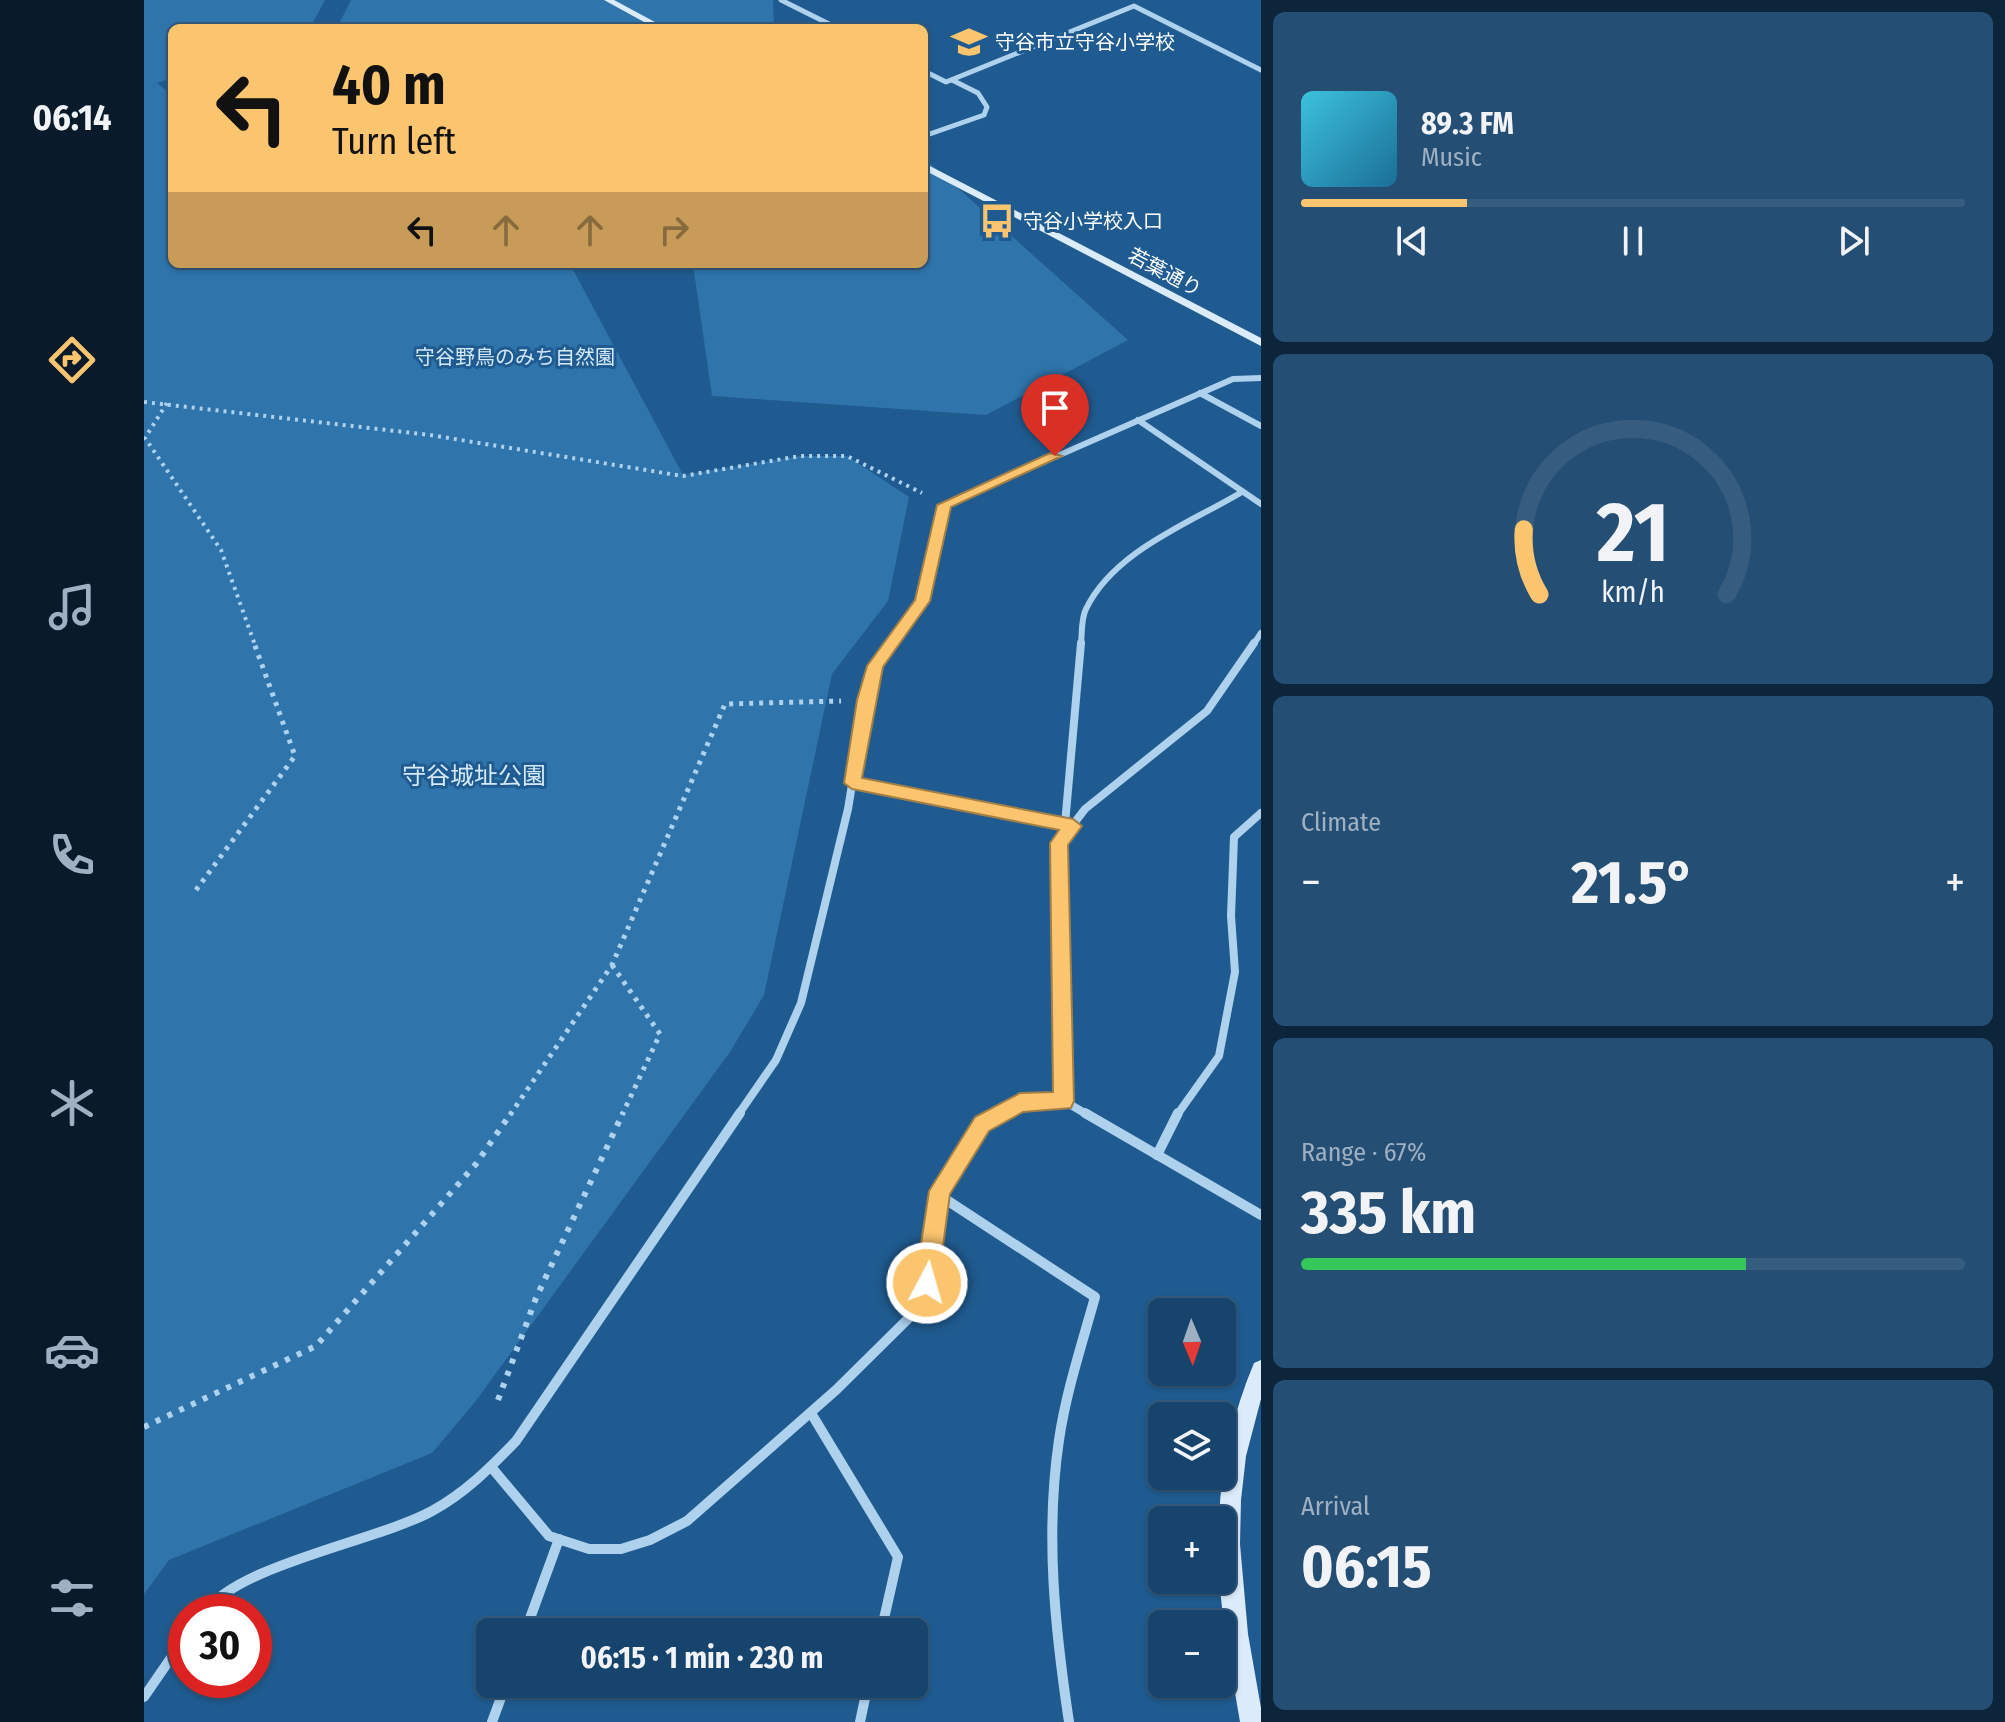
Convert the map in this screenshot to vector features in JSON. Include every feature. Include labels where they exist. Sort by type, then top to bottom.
[{"type":"street","points":[[608,0],[654,24]]},
{"type":"street","points":[[781,0],[829,24]]},
{"type":"street","points":[[928,73],[946,82],[1134,6],[1261,70]]},
{"type":"street","points":[[928,135],[984,115],[987,107],[978,93],[952,80]]},
{"type":"street","name":"若葉通り","points":[[928,168],[1261,343]]},
{"type":"street","points":[[226,1594],[274,1569],[430,1512],[477,1482],[492,1468],[516,1441],[776,1060],[791,1032],[805,988],[852,783],[866,700],[883,652],[914,617],[922,601],[945,505],[1233,379],[1261,378]]},
{"type":"street","points":[[1200,393],[1261,426]]},
{"type":"street","points":[[1138,420],[1261,504]]},
{"type":"street","points":[[1069,825],[1084,611],[1105,580],[1133,556],[1242,492]]},
{"type":"street","points":[[1064,1101],[1059,843],[1069,825],[1085,809],[1207,711],[1261,633]]},
{"type":"street","points":[[852,783],[1069,825]]},
{"type":"street","points":[[1157,1155],[1184,1101],[1219,1056],[1235,972],[1231,916],[1234,837],[1261,813]]},
{"type":"street","points":[[492,1468],[549,1536],[589,1549],[621,1549],[650,1540],[687,1521],[811,1413],[917,1310],[927,1283],[939,1195],[982,1124],[1020,1103],[1064,1101],[1261,1215]]},
{"type":"street","points":[[939,1195],[1095,1297],[1059,1441],[1053,1520],[1059,1664],[1069,1722]]},
{"type":"street","points":[[1252,1722],[1236,1650],[1229,1548],[1229,1481],[1248,1400],[1261,1370]]},
{"type":"street","points":[[811,1413],[898,1557],[884,1618]]},
{"type":"street","points":[[530,1618],[559,1539]]},
{"type":"street","points":[[144,1697],[168,1662]]},
{"type":"street","points":[[492,1722],[501,1698]]},
{"type":"street","points":[[860,1722],[865,1698]]},
{"type":"path","points":[[144,402],[167,402],[430,435],[683,476],[800,456],[847,456],[945,505]]},
{"type":"path","points":[[167,402],[145,438],[221,550],[295,756],[196,890]]},
{"type":"path","points":[[144,1427],[316,1346],[476,1164],[612,965],[725,704],[866,700]]},
{"type":"path","points":[[498,1400],[536,1298],[660,1034],[612,965]]},
{"type":"green space","name":"守谷城址公園","points":[[144,0],[325,0],[312,24],[168,24],[168,79],[157,83],[168,92],[168,268],[572,268],[683,475],[800,456],[847,456],[909,497],[888,601],[832,674],[764,995],[730,1052],[475,1402],[432,1453],[169,1560],[144,1594]]},
{"type":"green space","points":[[351,0],[773,0],[774,24],[339,24]]},
{"type":"green space","points":[[928,162],[1128,340],[986,415],[712,396],[694,268],[928,268]]},
{"type":"place","name":"守谷市立守谷小学校","points":[[969,42]]},
{"type":"place","name":"守谷小学校入口","points":[[997,221]]},
{"type":"route","points":[[927,1283],[940,1191],[982,1124],[1020,1103],[1064,1101],[1059,843],[1073,826],[852,783],[875,666],[883,652],[914,617],[922,601],[937,527],[945,505],[1055,456]]},
{"type":"park label","name":"守谷野鳥のみち自然園","points":[[515,357]]}]
